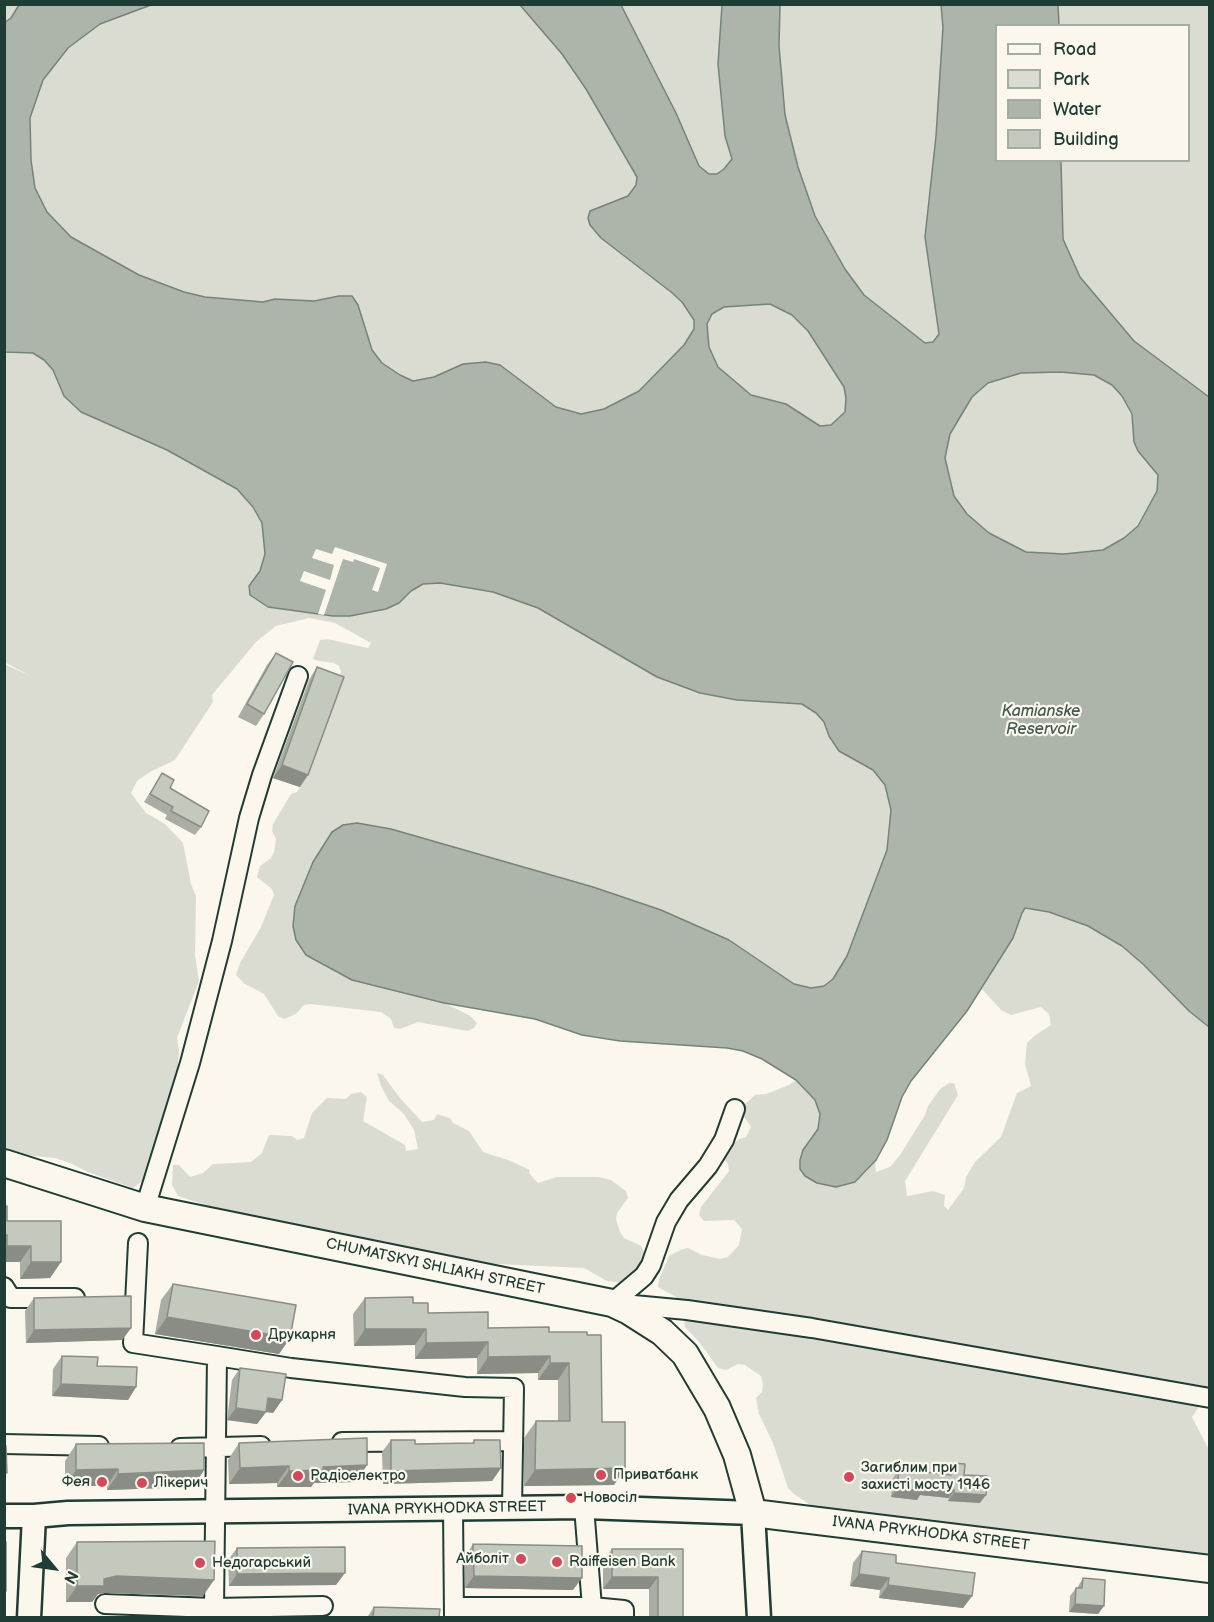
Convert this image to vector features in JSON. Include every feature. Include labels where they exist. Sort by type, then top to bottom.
[{"type":"highway","name":"CHUMATSKYI SHLIAKH STREET","points":[[4,1163],[145,1208],[612,1303],[662,1332],[685,1354],[717,1408],[737,1455],[753,1513]]},
{"type":"highway","name":"IVANA PRYKHODKA STREET","points":[[753,1513],[1209,1569]]},
{"type":"main road","name":"IVANA PRYKHODKA STREET","points":[[4,1516],[68,1513],[584,1507],[753,1513]]},
{"type":"main road","points":[[753,1513],[759,1617]]},
{"type":"main road","points":[[28,1617],[34,1516]]},
{"type":"street","points":[[145,1208],[190,1063],[222,941],[249,818],[297,676]]},
{"type":"street","points":[[612,1303],[644,1276],[651,1265],[666,1222],[679,1200],[708,1166],[724,1140],[735,1110]]},
{"type":"street","points":[[138,1243],[133,1343],[291,1368],[465,1387],[514,1388],[512,1508]]},
{"type":"street","points":[[4,1287],[11,1298],[90,1298]]},
{"type":"street","points":[[113,1297],[135,1297]]},
{"type":"street","points":[[612,1303],[687,1310],[812,1328],[1209,1398]]},
{"type":"street","points":[[214,1608],[217,1356]]},
{"type":"street","points":[[323,1443],[513,1441]]},
{"type":"street","points":[[4,1444],[122,1447]]},
{"type":"street","points":[[157,1448],[216,1449],[275,1446]]},
{"type":"street","points":[[584,1507],[592,1607]]},
{"type":"street","points":[[453,1509],[454,1612],[592,1607],[624,1610],[624,1617]]},
{"type":"street","points":[[105,1604],[214,1608],[323,1606]]},
{"type":"green space","points":[[5,5],[1209,5],[1209,970],[1086,917],[884,859],[847,956],[833,979],[824,986],[811,988],[794,984],[729,940],[661,910],[593,887],[391,829],[326,967],[352,980],[444,1003],[469,1015],[477,1023],[468,1031],[418,1022],[400,1029],[394,1028],[391,1019],[381,1012],[310,1004],[304,1005],[296,1014],[284,1019],[278,1016],[264,994],[245,984],[236,975],[240,963],[261,927],[274,895],[272,889],[257,877],[260,866],[271,858],[274,852],[276,839],[272,831],[273,824],[291,794],[297,792],[300,787],[341,672],[339,666],[334,663],[313,659],[320,640],[327,639],[368,648],[371,643],[335,623],[309,618],[276,626],[256,642],[212,695],[213,702],[175,760],[137,781],[131,793],[146,813],[165,824],[183,843],[191,884],[196,896],[195,955],[199,981],[177,1038],[179,1051],[176,1090],[145,1179],[133,1188],[55,1158],[23,1155],[5,1147],[4,664],[31,676],[4,662]]},
{"type":"green space","points":[[1025,908],[1049,912],[1088,926],[1122,946],[1189,1011],[1209,1027],[1210,1398],[1203,1401],[1192,1417],[1209,1450],[1209,1558],[841,1518],[812,1506],[788,1488],[773,1443],[759,1414],[756,1398],[762,1392],[761,1376],[745,1365],[738,1364],[726,1370],[718,1368],[685,1327],[681,1303],[676,1297],[658,1287],[669,1256],[680,1250],[688,1248],[702,1255],[720,1259],[728,1257],[739,1245],[742,1229],[734,1220],[704,1221],[699,1215],[701,1207],[729,1171],[724,1158],[726,1150],[739,1139],[746,1137],[751,1127],[742,1114],[743,1106],[755,1095],[766,1094],[796,1080],[815,1100],[820,1114],[818,1129],[810,1140],[805,1176],[817,1183],[835,1187],[855,1182],[876,1160],[887,1140],[875,1164],[876,1172],[890,1167],[900,1155],[940,1089],[949,1083],[954,1083],[958,1095],[905,1181],[907,1196],[933,1191],[945,1195],[944,1206],[948,1210],[964,1188],[966,1177],[975,1162],[1001,1137],[1017,1093],[1031,1086],[1025,1064],[1027,1043],[1051,1025],[1049,1014],[1041,1007],[1011,1015],[1001,1010],[982,989],[1013,938]]},
{"type":"green space","points":[[377,1073],[383,1075],[422,1122],[434,1120],[437,1114],[450,1118],[453,1123],[469,1131],[483,1152],[530,1170],[529,1173],[538,1183],[557,1177],[598,1177],[611,1180],[626,1191],[628,1198],[617,1213],[616,1219],[620,1232],[624,1238],[641,1246],[647,1257],[646,1263],[622,1283],[607,1281],[584,1268],[486,1265],[334,1232],[230,1213],[178,1196],[172,1185],[173,1165],[179,1165],[190,1177],[203,1173],[213,1164],[251,1162],[262,1153],[269,1135],[292,1136],[297,1140],[304,1138],[312,1113],[327,1098],[346,1099],[351,1094],[361,1092],[367,1097],[363,1121],[405,1145],[406,1151],[418,1149],[414,1130],[404,1114],[389,1101]]},
{"type":"water","name":"Kamianske Reservoir","points":[[19,5],[151,5],[100,24],[68,48],[43,80],[30,118],[31,160],[35,188],[47,212],[71,237],[139,275],[184,292],[205,297],[263,302],[275,299],[314,301],[352,296],[358,305],[372,350],[382,363],[400,375],[413,381],[434,377],[463,364],[486,362],[500,365],[556,407],[581,414],[604,409],[639,391],[684,345],[694,329],[694,320],[682,302],[601,238],[590,225],[588,218],[590,211],[628,196],[636,185],[637,177],[586,89],[562,54],[520,5],[621,5],[676,113],[699,166],[709,174],[717,174],[732,159],[725,136],[718,64],[722,5],[780,5],[779,46],[785,115],[798,167],[815,216],[845,269],[864,295],[925,343],[933,342],[939,334],[925,237],[936,136],[943,27],[941,5],[1058,5],[1059,24],[995,24],[995,162],[1061,162],[1063,239],[1080,277],[1134,341],[1209,397],[1209,1027],[1189,1011],[1122,946],[1088,926],[1049,912],[1025,908],[1013,938],[967,1011],[911,1081],[902,1097],[887,1140],[876,1160],[855,1182],[836,1187],[817,1183],[805,1176],[800,1169],[803,1150],[818,1129],[820,1114],[815,1100],[796,1080],[762,1059],[743,1051],[727,1048],[620,1041],[582,1035],[535,1019],[444,1003],[352,980],[306,955],[296,940],[293,926],[295,906],[313,862],[332,832],[343,825],[357,823],[391,829],[593,887],[661,910],[729,940],[794,984],[811,988],[824,986],[833,979],[847,956],[887,850],[891,810],[885,785],[873,770],[839,751],[829,736],[824,722],[816,713],[802,704],[737,700],[700,693],[657,677],[538,608],[493,592],[440,583],[423,584],[411,591],[399,603],[386,609],[350,616],[333,616],[268,607],[250,595],[249,586],[260,571],[265,554],[262,523],[253,507],[237,489],[167,450],[81,412],[64,396],[53,370],[33,353],[5,352],[4,23],[11,18]],"holes":[[[770,304],[792,315],[808,331],[844,387],[845,412],[831,425],[820,426],[786,404],[751,395],[718,367],[709,347],[707,324],[712,314],[724,307]],[[1060,372],[1094,375],[1112,385],[1122,396],[1132,414],[1134,442],[1138,451],[1158,475],[1157,491],[1138,526],[1124,538],[1103,550],[1064,554],[1026,552],[989,533],[967,514],[954,496],[945,458],[950,434],[972,397],[988,383],[1021,373]]]},
{"type":"pier","points":[[335,547],[387,564],[378,592],[372,590],[380,568],[354,559],[353,562],[343,559],[324,615],[318,614],[326,590],[300,581],[304,571],[330,580],[334,565],[312,558],[316,549],[332,554]]},
{"type":"building","points":[[276,653],[293,662],[264,714],[247,704]]},
{"type":"building","points":[[317,667],[344,677],[308,775],[282,765]]},
{"type":"building","points":[[162,773],[174,780],[170,788],[209,811],[201,827],[171,811],[173,807],[150,794]]},
{"type":"building","points":[[4,1206],[7,1206],[7,1221],[61,1221],[61,1262],[31,1262],[31,1246],[7,1246],[7,1235],[4,1235]]},
{"type":"building","points":[[173,1284],[296,1305],[290,1338],[167,1317]]},
{"type":"building","points":[[131,1296],[131,1328],[34,1330],[34,1298]]},
{"type":"building","points":[[413,1297],[413,1303],[428,1303],[428,1313],[488,1312],[488,1328],[549,1327],[549,1332],[587,1332],[587,1335],[601,1335],[602,1422],[625,1422],[625,1468],[535,1470],[536,1421],[570,1421],[569,1363],[550,1363],[550,1356],[488,1357],[488,1342],[426,1343],[426,1329],[365,1329],[365,1298]]},
{"type":"building","points":[[62,1356],[98,1357],[97,1366],[137,1367],[136,1387],[61,1384]]},
{"type":"building","points":[[240,1368],[286,1374],[282,1400],[268,1398],[266,1412],[236,1408]]},
{"type":"building","points":[[367,1438],[367,1465],[289,1471],[289,1466],[240,1468],[239,1443]]},
{"type":"building","points":[[391,1440],[415,1440],[415,1444],[500,1440],[501,1468],[391,1471]]},
{"type":"building","points":[[204,1443],[204,1470],[118,1474],[118,1469],[76,1470],[76,1444]]},
{"type":"building","points":[[4,1446],[6,1446],[7,1473],[4,1473]]},
{"type":"building","points":[[951,1463],[965,1464],[964,1475],[987,1476],[986,1495],[954,1493],[954,1490],[923,1486],[923,1491],[897,1488],[899,1469],[951,1475]]},
{"type":"building","points":[[215,1541],[214,1580],[117,1576],[104,1579],[104,1586],[77,1586],[77,1542]]},
{"type":"building","points":[[4,1542],[6,1542],[6,1591],[4,1591]]},
{"type":"building","points":[[473,1544],[582,1546],[582,1578],[474,1576]]},
{"type":"building","points":[[345,1547],[345,1573],[237,1574],[237,1548]]},
{"type":"building","points":[[612,1549],[683,1549],[683,1617],[658,1617],[658,1577],[612,1577]]},
{"type":"building","points":[[862,1551],[896,1555],[896,1563],[975,1573],[972,1596],[888,1585],[889,1578],[859,1574]]},
{"type":"building","points":[[1083,1578],[1105,1580],[1104,1606],[1075,1604],[1076,1588],[1082,1588]]},
{"type":"building","points":[[374,1607],[440,1609],[439,1617],[373,1617]]},
{"type":"place","name":"Друкарня","points":[[256,1335]]},
{"type":"place","name":"Приватбанк","points":[[601,1475]]},
{"type":"place","name":"Радіоелектро","points":[[298,1476]]},
{"type":"place","name":"Загиблим при захисті мосту 1946","points":[[849,1477]]},
{"type":"place","name":"Фея","points":[[102,1482]]},
{"type":"place","name":"Лікерич","points":[[142,1483]]},
{"type":"place","name":"Новосіл","points":[[571,1498]]},
{"type":"place","name":"Айболіт","points":[[521,1559]]},
{"type":"place","name":"Raiffeisen Bank","points":[[557,1562]]},
{"type":"place","name":"Недогарський","points":[[200,1563]]}]
